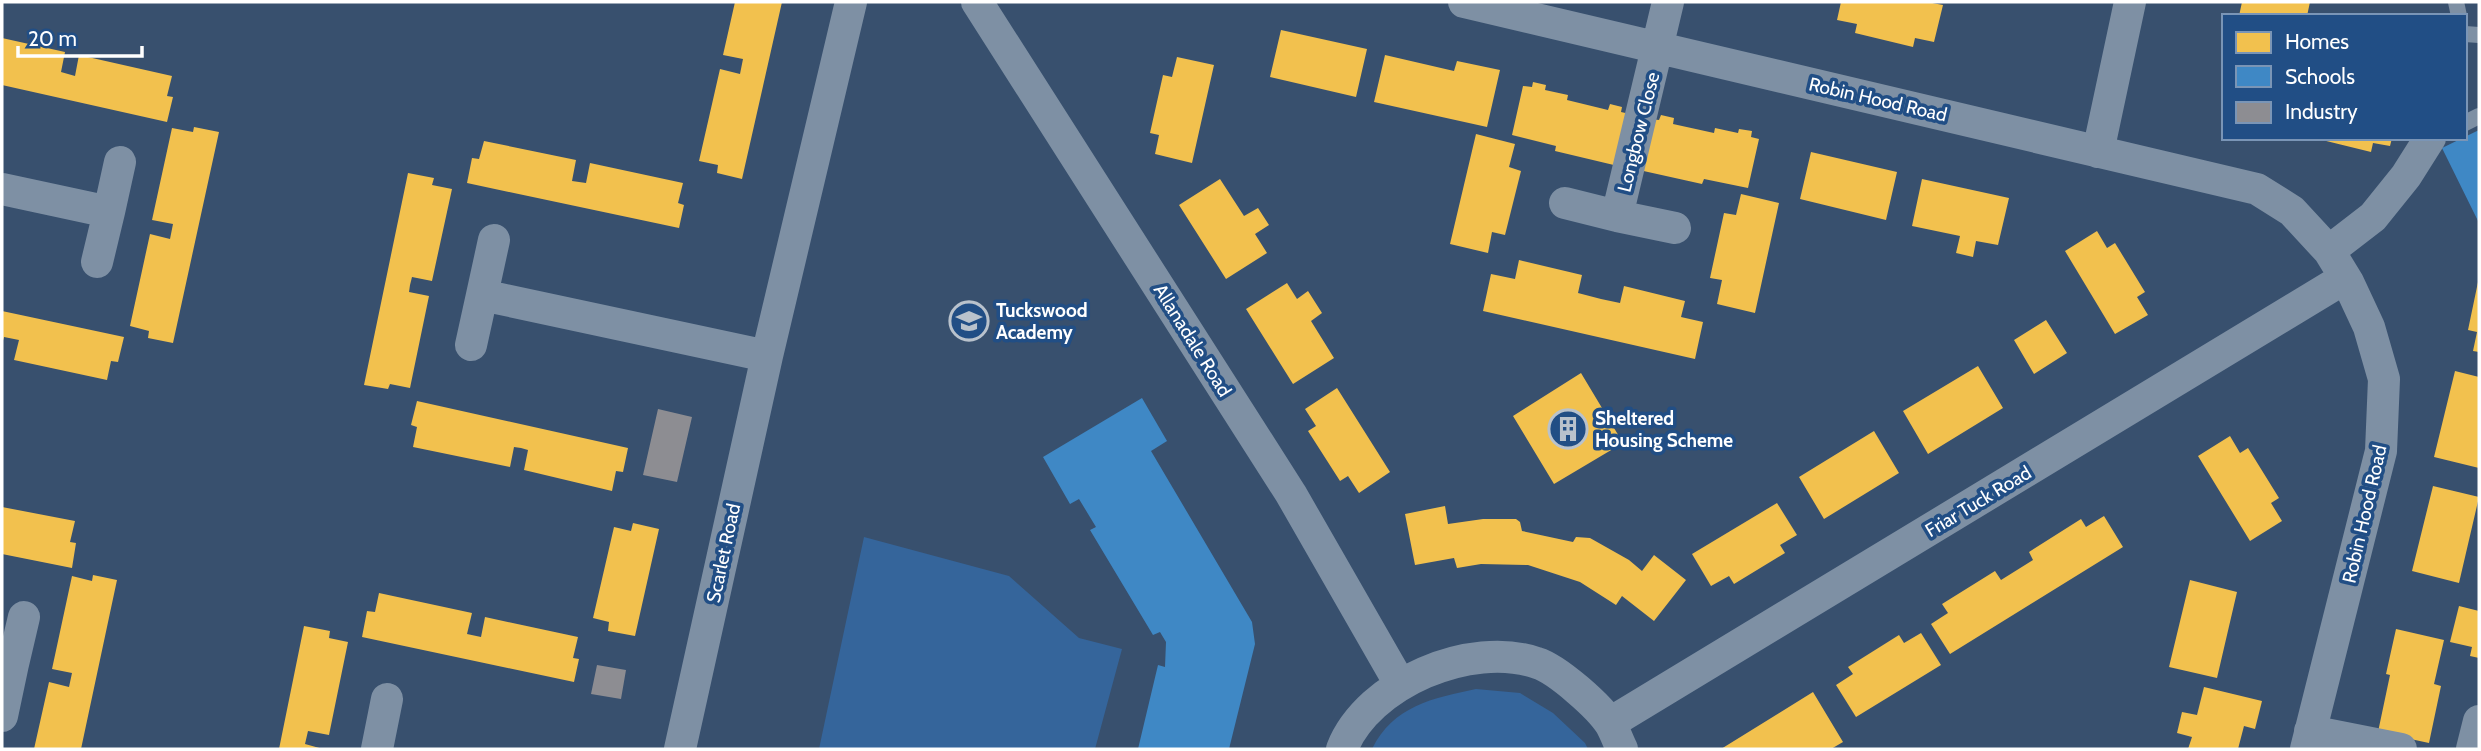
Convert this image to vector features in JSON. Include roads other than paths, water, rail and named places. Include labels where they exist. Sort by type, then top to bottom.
[{"type":"street","name":"Scarlet Road","points":[[680,749],[766,356],[851,2]]},
{"type":"street","name":"Allanadale Road","points":[[977,2],[1291,494],[1400,684]]},
{"type":"street","name":"Robin Hood Road","points":[[1464,2],[2257,190],[2292,211],[2329,251],[2345,278],[2369,327],[2384,379],[2381,451],[2308,740]]},
{"type":"street","points":[[1658,48],[1668,2]]},
{"type":"street","points":[[2098,152],[2130,2]]},
{"type":"street","name":"Longbow Close","points":[[1618,216],[1658,48]]},
{"type":"street","points":[[2329,251],[2373,217],[2431,140]]},
{"type":"street","points":[[97,262],[120,162]]},
{"type":"street","points":[[2,189],[110,212]]},
{"type":"street","name":"Longbow Close","points":[[1565,203],[1675,228]]},
{"type":"street","points":[[471,345],[494,240]]},
{"type":"street","name":"Friar Tuck Road","points":[[1616,736],[2345,278]]},
{"type":"street","points":[[482,295],[766,356]]},
{"type":"street","points":[[2,716],[8,663],[24,617]]},
{"type":"street","points":[[1342,749],[1349,731],[1371,707],[1400,684],[1424,672],[1452,663],[1505,656],[1539,663],[1572,685],[1616,736]]},
{"type":"street","points":[[377,749],[387,699]]},
{"type":"street","points":[[2472,749],[2479,720]]},
{"type":"street","points":[[2308,740],[2401,749]]},
{"type":"place","name":"Tuckswood Academy","points":[[969,321]]},
{"type":"place","name":"Sheltered Housing Scheme","points":[[1568,429]]}]
